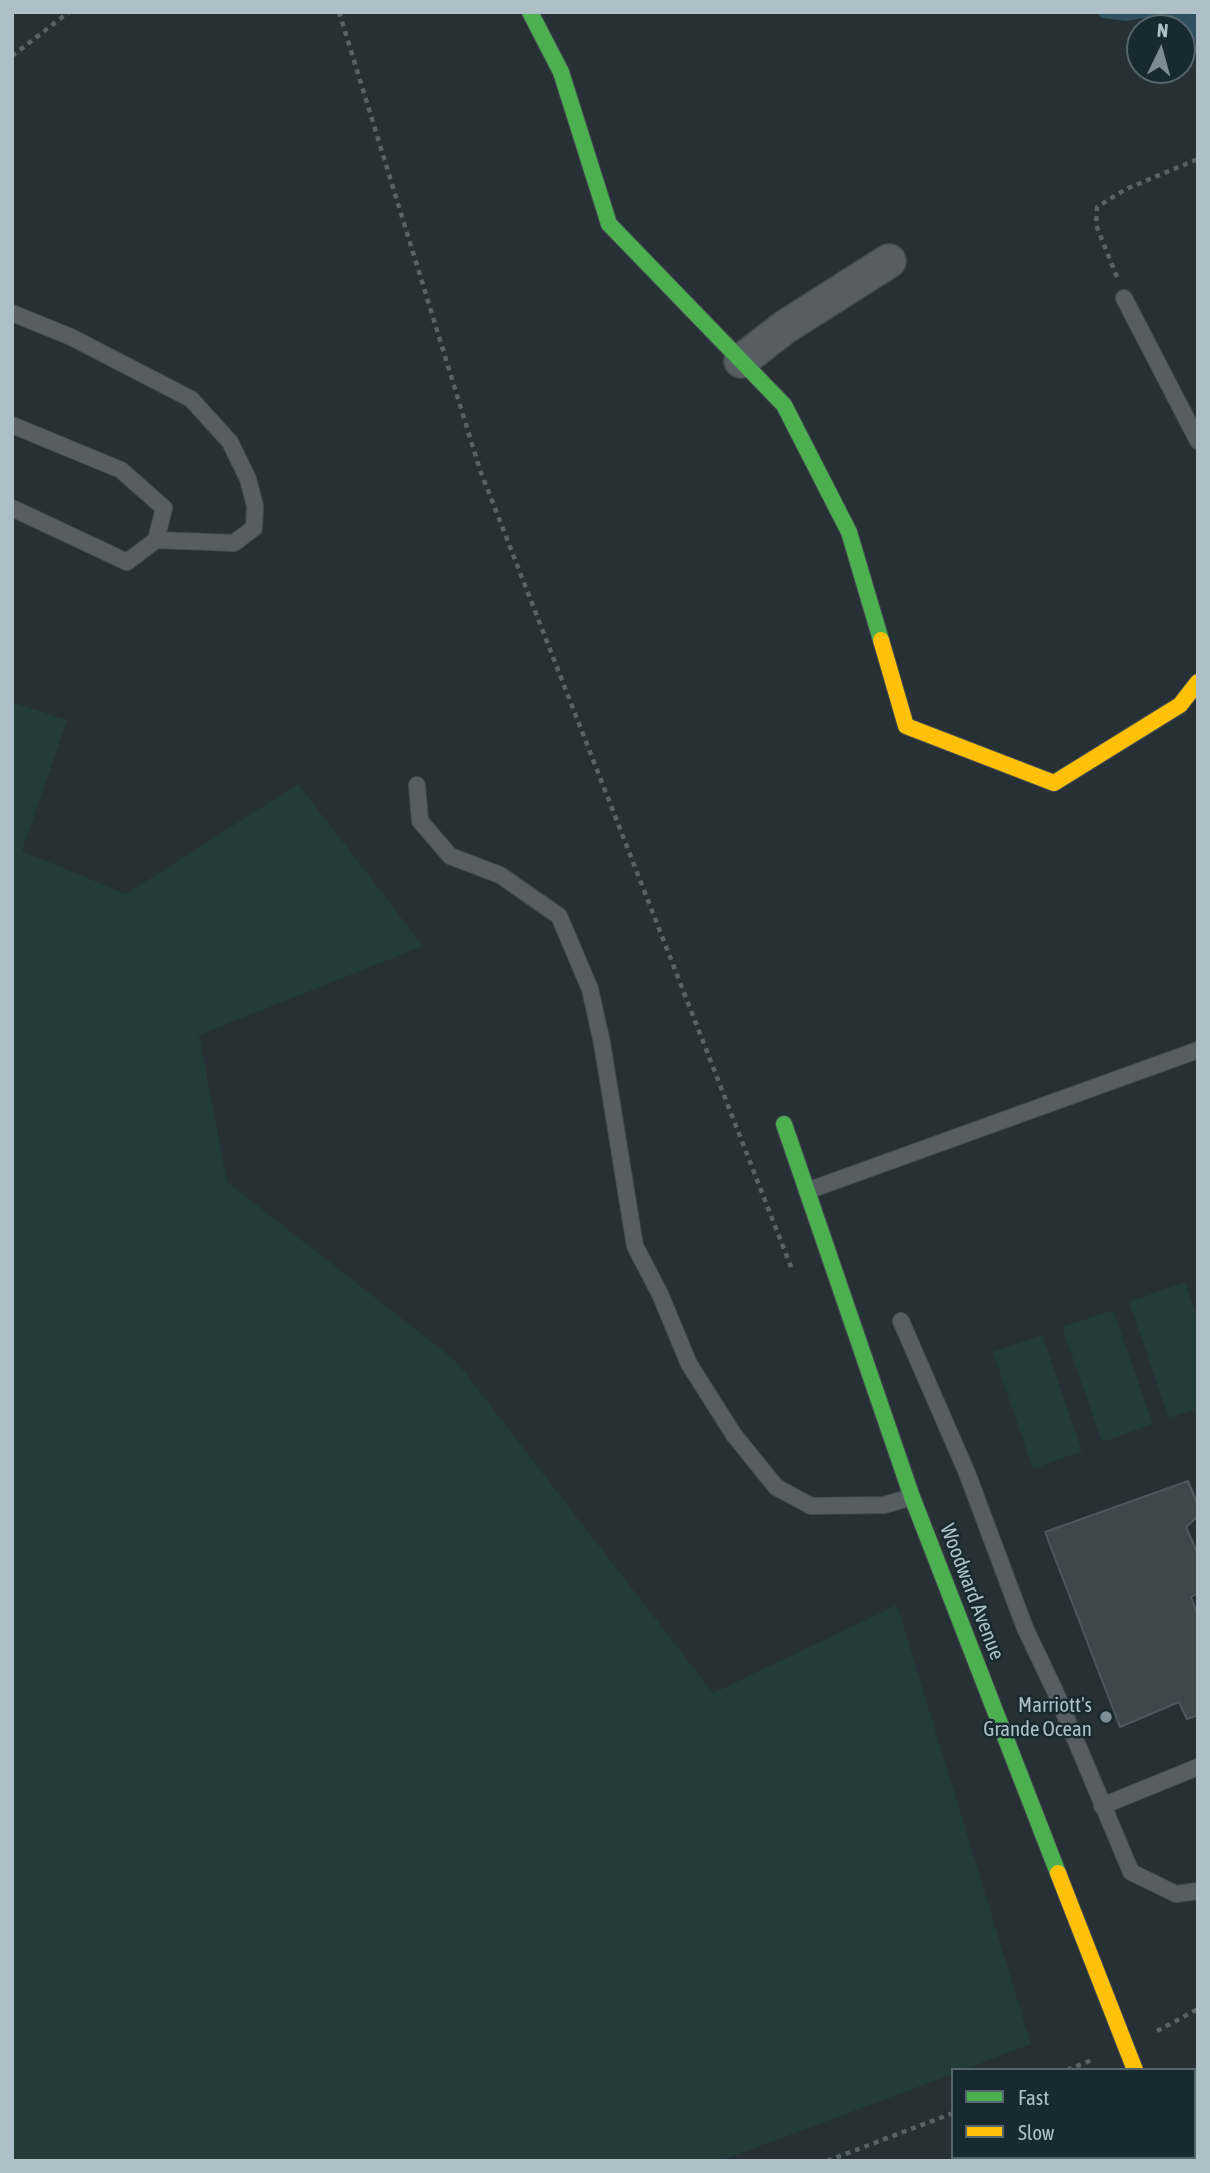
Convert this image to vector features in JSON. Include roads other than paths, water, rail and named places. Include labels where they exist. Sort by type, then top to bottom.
[{"type":"street","points":[[530,12],[561,72],[609,224],[784,405],[849,532],[906,726],[1054,783],[1180,705],[1198,682]]},
{"type":"street","points":[[741,360],[785,327],[889,261]]},
{"type":"street","name":"Woodward Avenue","points":[[784,1124],[912,1496],[1134,2068]]},
{"type":"lane","points":[[1124,298],[1198,441]]},
{"type":"lane","points":[[12,313],[71,337],[191,400],[230,442],[248,479],[255,506],[254,528],[234,543],[156,540]]},
{"type":"lane","points":[[12,425],[121,470],[164,508],[156,540],[127,562],[12,508]]},
{"type":"lane","points":[[417,785],[420,821],[450,856],[500,874],[559,916],[590,989],[602,1043],[635,1246],[660,1294],[689,1364],[734,1435],[776,1487],[811,1506],[884,1505],[912,1496]]},
{"type":"lane","points":[[807,1191],[1198,1050]]},
{"type":"lane","points":[[901,1321],[967,1473],[1026,1628],[1131,1872],[1176,1894],[1198,1891]]},
{"type":"lane","points":[[1102,1806],[1198,1767]]},
{"type":"water","points":[[1096,12],[1198,12],[1198,42],[1196,14],[1126,14],[1126,21],[1102,18]]},
{"type":"place","name":"Marriott's Grande Ocean","points":[[1106,1717]]}]
